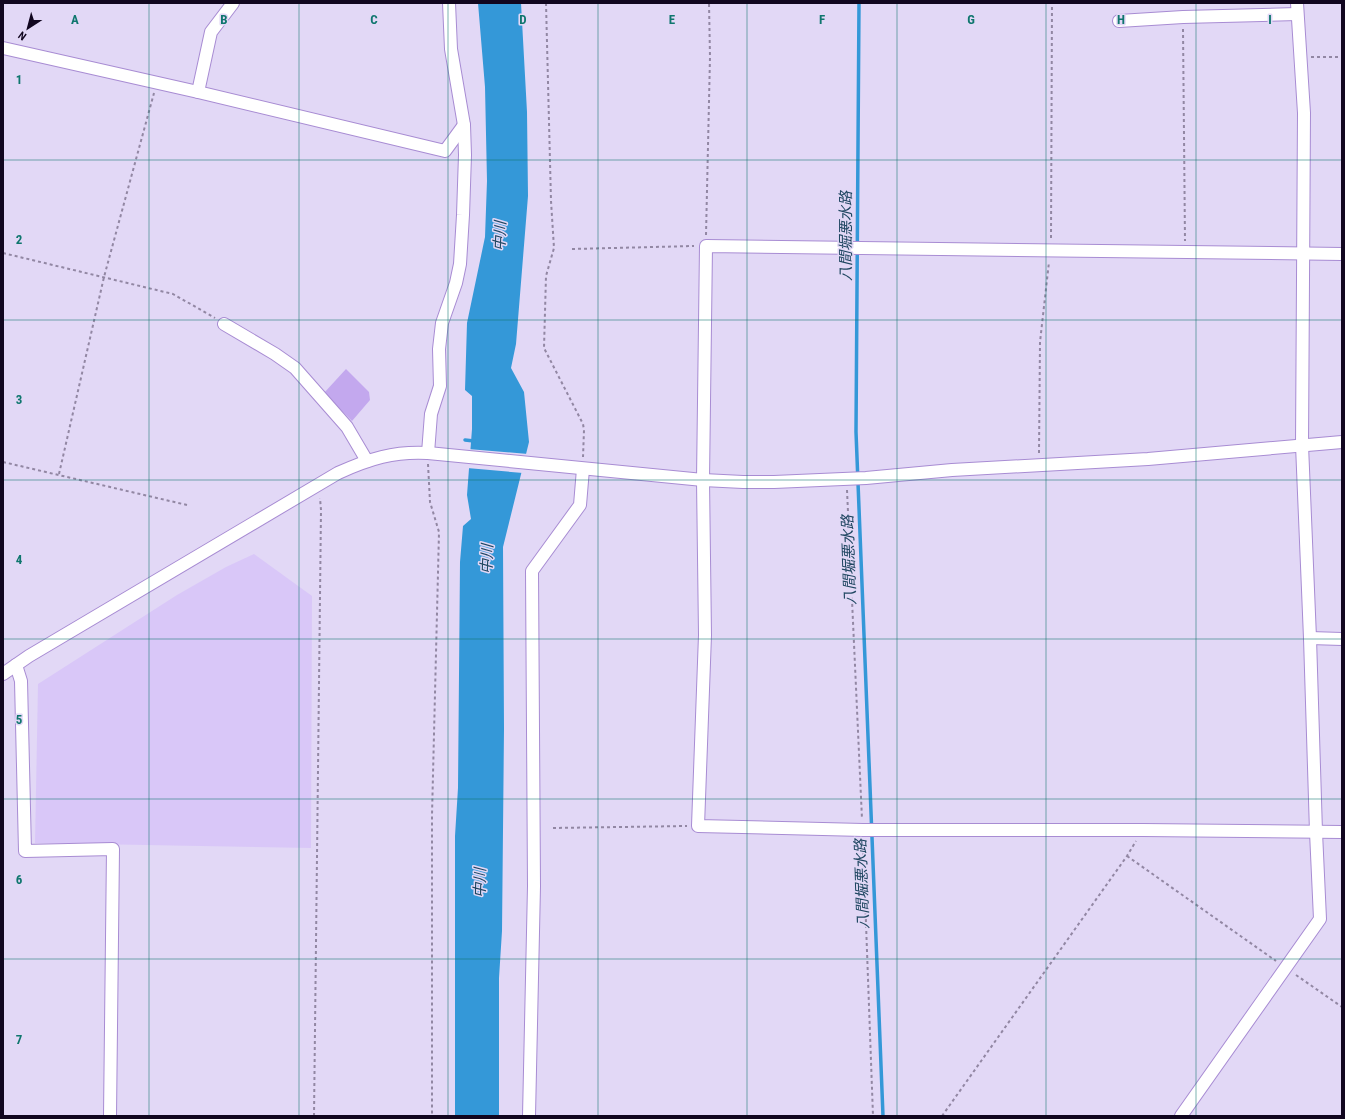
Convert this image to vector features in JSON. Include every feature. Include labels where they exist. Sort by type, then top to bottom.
[{"type":"street","points":[[198,92],[211,32],[233,3]]},
{"type":"street","points":[[430,453],[431,414],[440,386],[439,349],[442,323],[456,283],[460,264],[465,155],[464,125],[450,49],[449,3]]},
{"type":"street","points":[[1119,21],[1297,8],[1304,112],[1302,445],[1320,919],[1181,1116]]},
{"type":"street","points":[[3,48],[157,82],[445,150],[464,125]]},
{"type":"street","points":[[1342,254],[706,246],[703,480],[705,635],[698,826],[862,830],[1342,832]]},
{"type":"street","points":[[224,324],[275,354],[295,368],[347,427],[367,460]]},
{"type":"street","points":[[3,674],[29,656],[338,473],[367,460],[388,455],[430,453],[703,480],[751,482],[866,478],[952,470],[1148,459],[1342,442]]},
{"type":"street","points":[[529,1116],[534,886],[532,571],[580,505],[580,468]]},
{"type":"street","points":[[1310,638],[1342,639]]},
{"type":"street","points":[[16,665],[21,681],[26,851],[113,849],[110,1116]]},
{"type":"path","points":[[546,3],[550,201],[554,248],[546,276],[544,348],[583,424],[584,430],[580,468]]},
{"type":"path","points":[[572,250],[706,246],[710,65],[709,3]]},
{"type":"path","points":[[1039,465],[1040,342],[1051,250],[1052,3]]},
{"type":"path","points":[[1183,17],[1185,252]]},
{"type":"path","points":[[1300,57],[1342,57]]},
{"type":"path","points":[[59,474],[104,277],[157,82]]},
{"type":"path","points":[[3,253],[173,294],[224,324]]},
{"type":"path","points":[[430,453],[430,502],[439,532],[432,814],[432,1116]]},
{"type":"path","points":[[3,462],[188,505]]},
{"type":"path","points":[[848,478],[873,1116]]},
{"type":"path","points":[[314,1116],[321,510],[318,485]]},
{"type":"path","points":[[553,828],[698,826]]},
{"type":"path","points":[[942,1116],[1127,856],[1143,830]]},
{"type":"path","points":[[1127,856],[1342,1007]]},
{"type":"shaded area","points":[[346,369],[369,392],[370,400],[352,421],[324,393]]},
{"type":"shaded area","points":[[254,554],[312,596],[311,848],[35,843],[38,684],[177,595],[226,567]]},
{"type":"water","name":"中川","points":[[478,3],[521,3],[527,112],[528,196],[516,344],[511,368],[524,392],[529,442],[503,547],[504,729],[502,931],[499,978],[499,1116],[455,1116],[455,836],[458,788],[460,562],[463,526],[471,519],[467,495],[472,429],[472,396],[465,390],[467,323],[485,237],[487,181],[485,87]]},
{"type":"pier","points":[[468,449],[528,454],[523,473],[467,468]]},
{"type":"waterway","name":"八間堀悪水路","points":[[859,3],[856,432],[883,1116]]},
{"type":"waterway","points":[[465,440],[474,441]]}]
